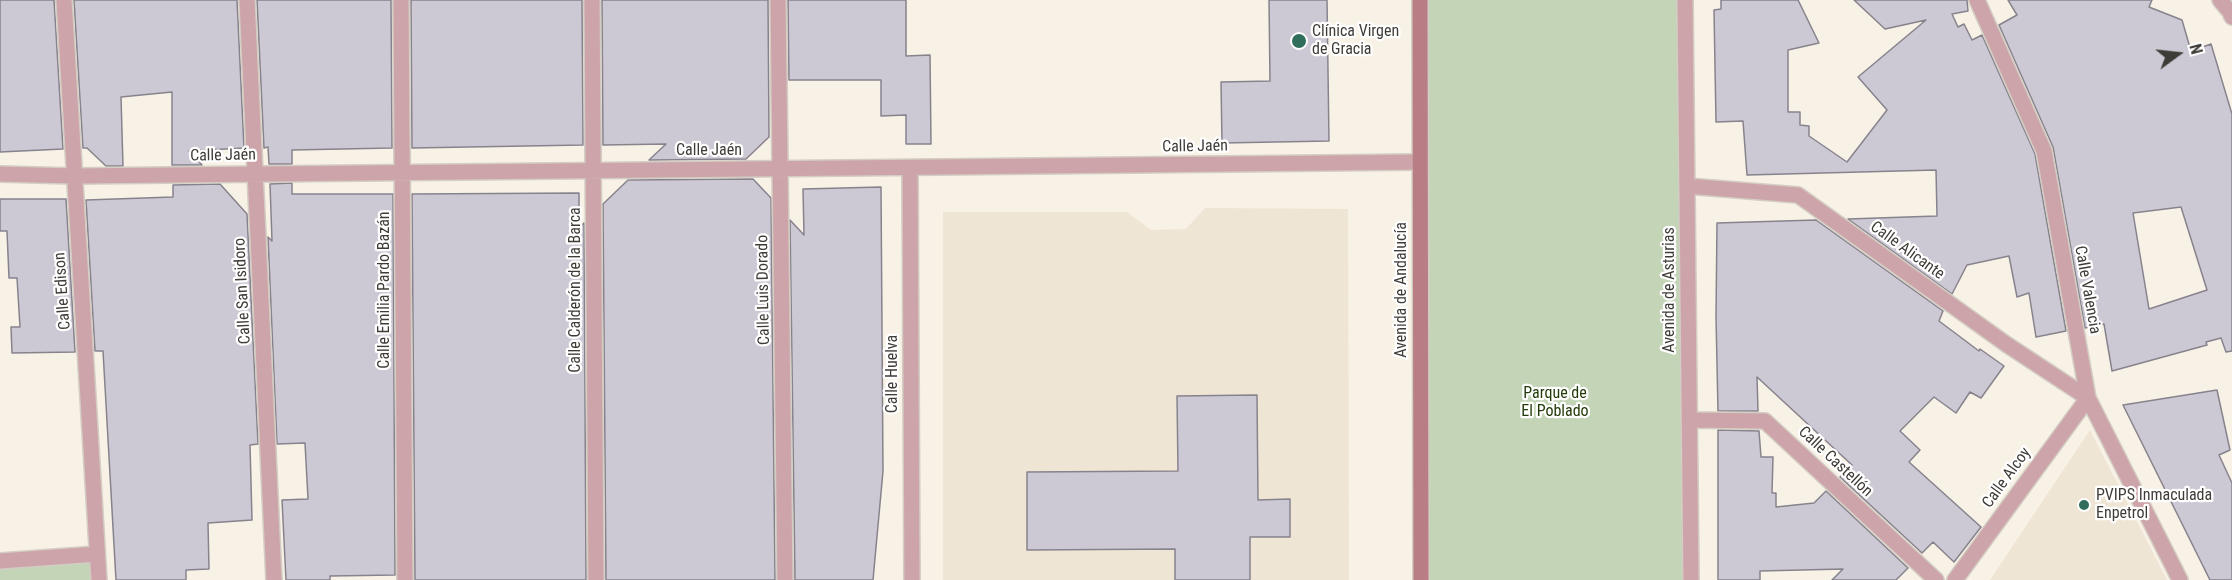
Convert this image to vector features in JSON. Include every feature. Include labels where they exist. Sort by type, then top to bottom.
[{"type":"street","name":"Calle Edison","points":[[64,0],[99,580]]},
{"type":"street","name":"Calle San Isidoro","points":[[247,0],[274,580]]},
{"type":"street","name":"Calle Emilia Pardo Bazán","points":[[401,0],[405,580]]},
{"type":"street","name":"Calle Calderón de la Barca","points":[[592,0],[596,580]]},
{"type":"street","name":"Calle Luis Dorado","points":[[778,0],[785,580]]},
{"type":"street","name":"Avenida de Andalucía","points":[[1420,0],[1421,580]]},
{"type":"street","name":"Avenida de Asturias","points":[[1685,0],[1691,580]]},
{"type":"street","name":"Calle Valencia","points":[[1977,0],[2044,152],[2088,398],[2180,580]]},
{"type":"street","points":[[2220,0],[2232,17]]},
{"type":"street","name":"Calle Jaén","points":[[0,174],[74,176],[1419,162]]},
{"type":"street","name":"Calle Huelva","points":[[910,168],[912,580]]},
{"type":"street","name":"Calle Alicante","points":[[1687,186],[1798,195],[2006,344],[2088,398]]},
{"type":"street","name":"Calle Alcoy","points":[[1955,580],[2088,398]]},
{"type":"street","name":"Calle Castellón","points":[[1689,420],[1765,422],[1936,580]]},
{"type":"street","points":[[0,561],[97,554]]},
{"type":"shaded area","points":[[1205,208],[1348,209],[1349,580],[943,580],[943,212],[1127,212],[1151,230],[1186,229]]},
{"type":"shaded area","name":"PVIPS Inmaculada Enpetrol","points":[[2090,430],[2167,580],[1990,580]]},
{"type":"green space","name":"Parque de El Poblado","points":[[1420,0],[1685,0],[1692,580],[1421,580]]},
{"type":"green space","points":[[97,554],[99,580],[0,580],[0,561]]},
{"type":"building","points":[[0,0],[54,0],[63,149],[0,152]]},
{"type":"building","points":[[74,0],[237,0],[244,148],[189,151],[202,165],[172,165],[172,92],[121,97],[123,166],[106,166],[87,148],[83,148]]},
{"type":"building","points":[[257,0],[391,0],[392,148],[292,150],[292,164],[269,164],[268,147],[264,148]]},
{"type":"building","points":[[411,0],[582,0],[583,145],[412,148]]},
{"type":"building","points":[[602,0],[768,0],[769,137],[746,159],[649,160],[666,144],[603,145]]},
{"type":"building","points":[[788,0],[906,0],[906,56],[930,55],[931,144],[906,144],[906,115],[881,116],[881,80],[789,80]]},
{"type":"building","name":"Clínica Virgen de Gracia","points":[[1269,0],[1327,0],[1329,141],[1222,143],[1221,82],[1270,81]]},
{"type":"building","points":[[1721,0],[1798,0],[1819,43],[1788,50],[1788,112],[1800,112],[1800,125],[1809,126],[1809,136],[1847,162],[1887,110],[1858,77],[1926,20],[1885,29],[1854,0],[1967,0],[1968,11],[1952,14],[1958,27],[1964,24],[1972,40],[1982,35],[2035,154],[2066,331],[2036,337],[2029,293],[2017,297],[2009,256],[1967,265],[1952,294],[1848,219],[1937,216],[1936,170],[1747,175],[1743,121],[1716,122],[1714,10],[1721,9]]},
{"type":"building","points":[[2008,0],[2152,0],[2149,7],[2182,20],[2191,51],[2211,44],[2232,114],[2232,351],[2226,352],[2221,338],[2206,342],[2207,345],[2112,371],[2104,324],[2085,328],[2053,147],[1999,25],[2017,15]],"holes":[[[2181,207],[2207,290],[2149,309],[2133,213]]]},
{"type":"building","points":[[753,179],[771,198],[775,580],[606,580],[603,204],[628,180]]},
{"type":"building","points":[[292,183],[292,194],[393,194],[395,575],[330,576],[330,580],[286,580],[282,500],[308,499],[305,443],[277,444],[268,237],[272,241],[270,184]]},
{"type":"building","points":[[220,184],[247,214],[258,444],[250,445],[252,520],[208,523],[209,569],[186,570],[186,580],[116,580],[103,351],[95,351],[86,200],[173,197],[173,185]]},
{"type":"building","points":[[881,187],[883,471],[873,580],[795,580],[790,220],[804,235],[803,189]]},
{"type":"building","points":[[579,193],[579,228],[584,223],[586,580],[415,580],[412,194]]},
{"type":"building","points":[[0,199],[66,199],[75,352],[12,353],[11,327],[20,327],[17,278],[9,278],[7,231],[0,231]]},
{"type":"building","points":[[1816,220],[1943,311],[1939,321],[1979,351],[1980,349],[2004,366],[1981,398],[1970,392],[1956,413],[1934,397],[1900,431],[1920,450],[1909,462],[1981,527],[1954,562],[1933,542],[1922,553],[1840,477],[1852,465],[1757,377],[1758,411],[1718,411],[1717,223]]},
{"type":"building","points":[[2217,390],[2230,450],[2219,455],[2232,483],[2232,580],[2210,580],[2123,405]]},
{"type":"building","points":[[1257,395],[1258,500],[1290,499],[1290,537],[1250,537],[1250,580],[1175,580],[1175,549],[1027,550],[1027,472],[1178,471],[1177,396]]},
{"type":"building","points":[[1718,430],[1759,431],[1761,457],[1773,457],[1772,493],[1776,493],[1776,507],[1814,503],[1826,491],[1908,568],[1896,580],[1832,580],[1843,569],[1760,571],[1760,580],[1718,580]]},
{"type":"place","name":"Clínica Virgen de Gracia","points":[[1299,41]]},
{"type":"place","name":"PVIPS Inmaculada Enpetrol","points":[[2084,505]]}]
